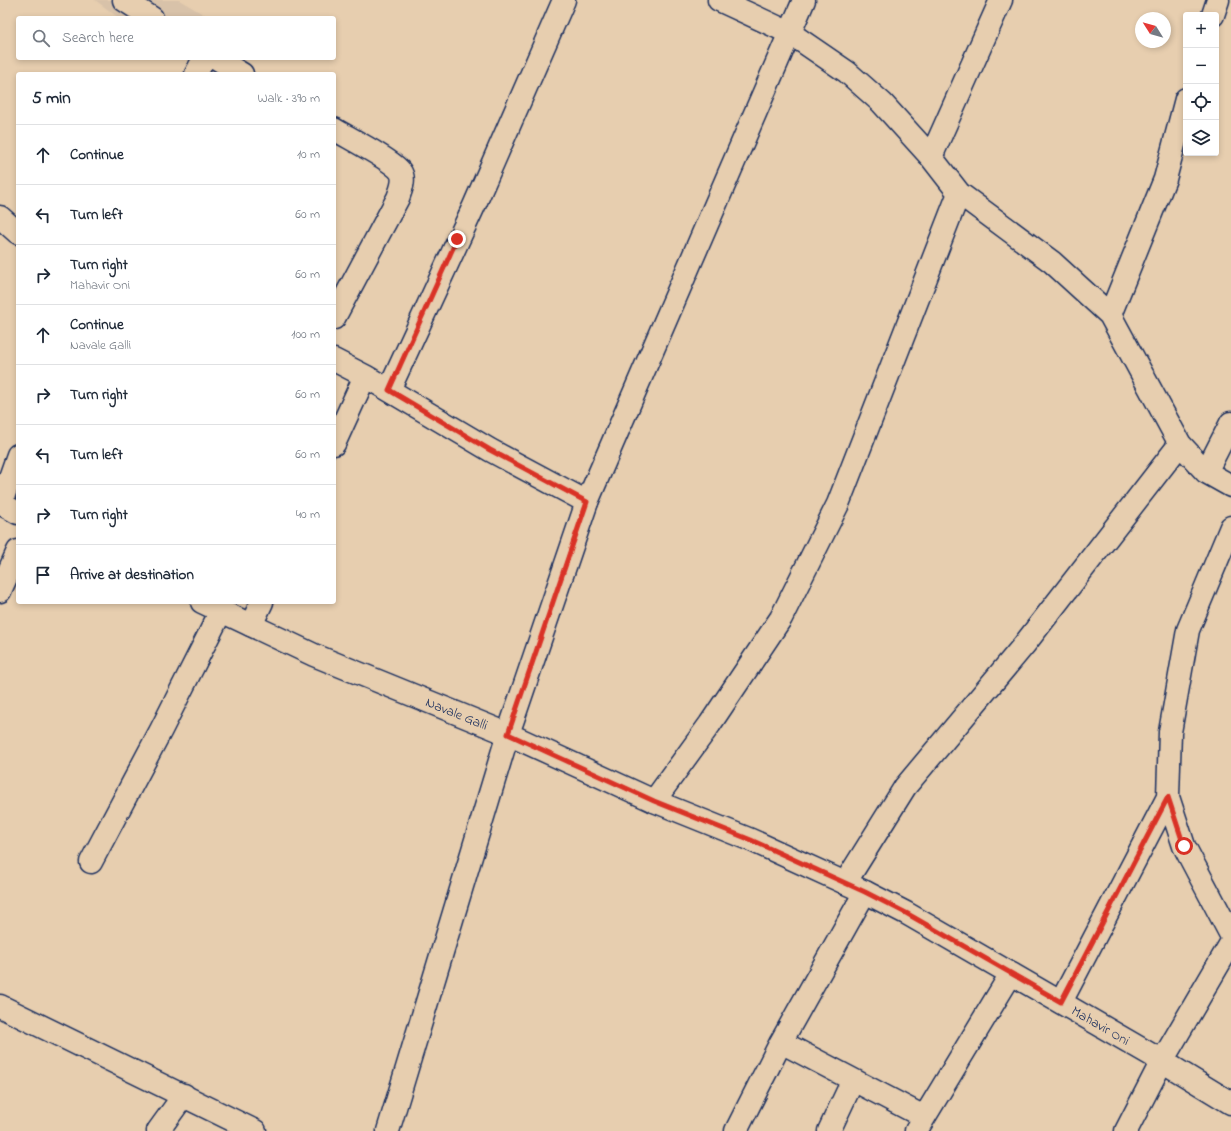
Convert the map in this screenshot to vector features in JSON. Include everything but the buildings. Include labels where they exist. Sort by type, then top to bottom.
[{"type":"street","points":[[124,0],[149,16]]},
{"type":"street","points":[[389,390],[474,206],[564,0]]},
{"type":"street","points":[[719,0],[790,33],[848,72],[882,103],[931,157],[959,193],[1052,262],[1110,315],[1180,444],[1206,472],[1231,486]]},
{"type":"street","points":[[388,1131],[508,734],[587,502],[804,0]]},
{"type":"street","points":[[931,157],[1001,0]]},
{"type":"street","points":[[1214,12],[1218,0]]},
{"type":"street","points":[[197,72],[203,60]]},
{"type":"street","points":[[219,60],[239,72]]},
{"type":"street","points":[[1110,315],[1165,179],[1183,110]]},
{"type":"street","points":[[336,130],[385,159],[400,171],[403,183],[398,198],[336,314]]},
{"type":"street","points":[[654,801],[710,724],[781,618],[838,504],[959,193]]},
{"type":"street","points":[[0,217],[16,231]]},
{"type":"street","points":[[336,361],[365,376],[490,450],[587,502]]},
{"type":"street","points":[[336,440],[365,376]]},
{"type":"street","points":[[1206,472],[1231,424]]},
{"type":"street","points":[[845,883],[905,787],[1024,645],[1180,444]]},
{"type":"street","points":[[16,460],[0,503],[16,512]]},
{"type":"street","points":[[1231,527],[1188,630],[1170,732],[1168,797],[1184,846],[1231,935]]},
{"type":"street","points":[[0,591],[16,556]]},
{"type":"street","points":[[251,626],[261,604]]},
{"type":"street","points":[[91,862],[161,730],[211,606]]},
{"type":"street","name":"Navale Galli","points":[[211,606],[314,655],[508,734],[654,801],[751,840],[865,892]]},
{"type":"street","points":[[1061,1002],[1168,797]]},
{"type":"street","points":[[736,1131],[781,1042],[865,892]]},
{"type":"street","name":"Mahavir Oni","points":[[865,892],[906,913],[1061,1002],[1231,1103]]},
{"type":"street","points":[[1126,1131],[1162,1061],[1231,943]]},
{"type":"street","points":[[781,1042],[853,1080],[920,1124],[1011,974]]},
{"type":"street","points":[[0,1006],[255,1131]]},
{"type":"street","points":[[829,1131],[853,1080]]},
{"type":"street","points":[[158,1131],[184,1095]]},
{"type":"shaded area","points":[[95,0],[179,0],[207,16],[116,16]]},
{"type":"route","points":[[457,239],[389,390],[490,450],[587,502],[508,734],[654,801],[751,840],[865,892],[906,913],[1061,1002],[1168,797],[1184,846]]}]
